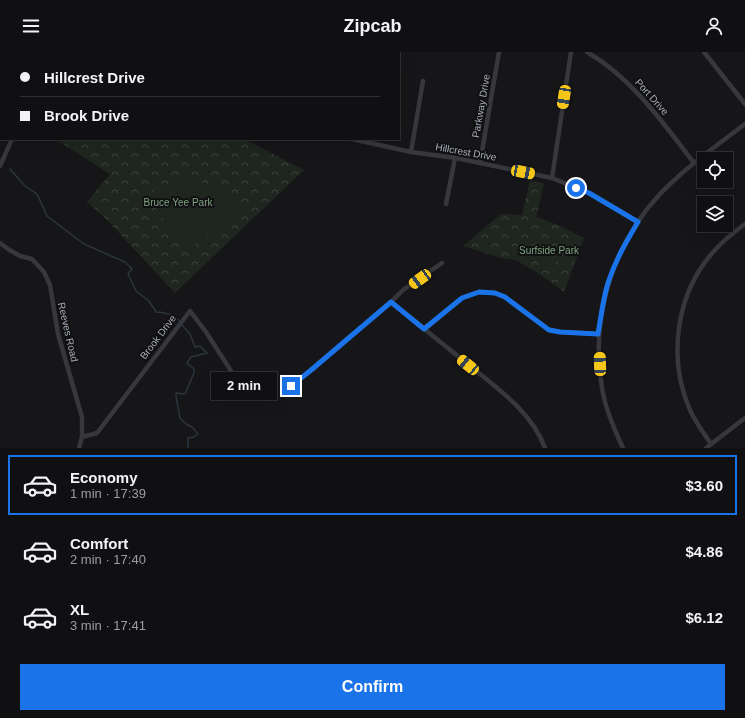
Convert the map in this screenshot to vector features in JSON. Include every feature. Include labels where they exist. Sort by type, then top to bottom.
[{"type":"street","name":"Parkway Drive","points":[[480,163],[499,52]]},
{"type":"street","points":[[552,178],[571,52]]},
{"type":"street","name":"Port Drive","points":[[587,52],[619,76],[649,105],[694,163]]},
{"type":"street","points":[[704,52],[745,104]]},
{"type":"street","points":[[411,152],[423,81]]},
{"type":"street","points":[[623,448],[608,412],[602,388],[598,334],[608,284],[624,245],[638,222],[660,194],[694,163],[745,124]]},
{"type":"street","points":[[0,166],[12,140]]},
{"type":"street","name":"Hillcrest Drive","points":[[357,140],[411,152],[455,158],[552,178],[589,193],[638,222]]},
{"type":"street","points":[[446,204],[455,158]]},
{"type":"street","points":[[711,444],[690,411],[681,384],[677,339],[685,302],[692,285],[705,262],[714,250],[745,224]]},
{"type":"street","name":"Reeves Road","points":[[0,243],[8,249],[32,259],[44,272],[50,285],[58,334],[82,417],[82,437],[79,448]]},
{"type":"street","points":[[291,386],[391,302],[403,290],[442,263]]},
{"type":"street","points":[[424,329],[462,298],[479,292],[495,293],[505,297],[549,330],[598,334]]},
{"type":"street","points":[[391,302],[512,400],[530,421],[543,441],[545,448]]},
{"type":"street","name":"Brook Drive","points":[[82,437],[97,433],[190,311],[206,332],[240,385]]},
{"type":"street","points":[[706,448],[745,418]]},
{"type":"green space","name":"Bruce Yee Park","points":[[57,140],[246,140],[304,170],[175,293],[108,221],[87,202],[110,174]]},
{"type":"green space","points":[[184,180],[206,183],[228,194],[244,212],[186,251],[147,195],[162,186]]},
{"type":"green space","name":"Surfside Park","points":[[530,180],[544,184],[536,217],[561,226],[584,238],[564,292],[541,275],[516,260],[501,258],[463,246],[500,215],[522,215]]},
{"type":"green space","points":[[550,250],[559,255],[551,271],[541,266]]},
{"type":"waterway","points":[[10,169],[25,186],[37,194],[47,216],[84,244],[125,262],[132,269],[128,274],[136,291],[149,301],[156,312],[169,314],[180,322]]},
{"type":"waterway","points":[[182,325],[190,334],[195,347],[200,346],[207,353],[191,357],[187,363],[194,369],[194,373],[185,394],[176,393],[180,418],[192,427],[198,434],[194,437],[188,438],[188,448]]},
{"type":"route","points":[[291,386],[391,302],[424,329],[462,298],[479,292],[495,293],[513,302],[549,330],[598,334],[608,284],[624,245],[638,222],[589,193],[576,188]]}]
